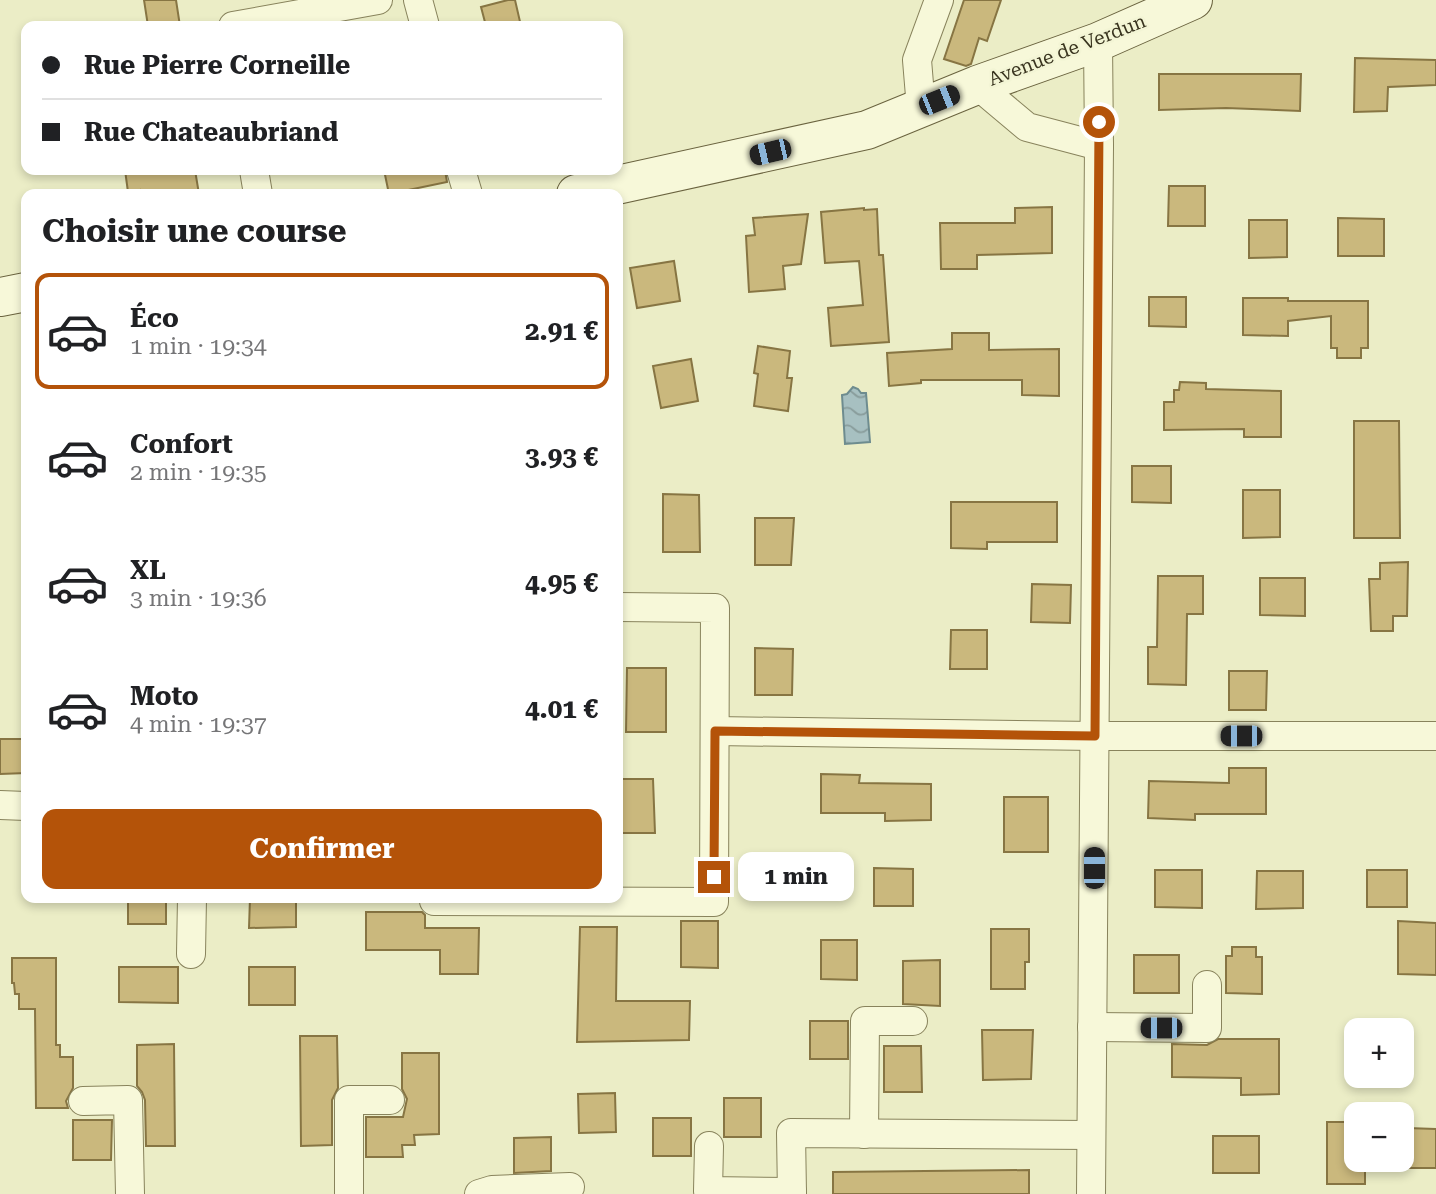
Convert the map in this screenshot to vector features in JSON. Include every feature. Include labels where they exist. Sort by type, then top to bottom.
[{"type":"main road","name":"Avenue de Verdun","points":[[599,189],[867,130],[977,85],[1098,41],[1193,0]]},
{"type":"main road","points":[[0,297],[21,293]]},
{"type":"street","points":[[248,21],[288,8],[378,0]]},
{"type":"street","points":[[418,0],[424,21]]},
{"type":"street","points":[[921,108],[917,60],[939,0]]},
{"type":"street","points":[[1091,1194],[1098,41]]},
{"type":"street","points":[[977,85],[1027,127],[1099,146]]},
{"type":"street","points":[[623,607],[715,608],[714,902],[623,902]]},
{"type":"street","points":[[715,731],[1095,736],[1436,736]]},
{"type":"street","points":[[0,805],[21,806]]},
{"type":"street","points":[[191,954],[192,903]]},
{"type":"street","points":[[1092,1027],[1207,1028],[1208,985]]},
{"type":"street","points":[[864,1134],[865,1021],[913,1021]]},
{"type":"street","points":[[83,1101],[128,1100],[130,1194]]},
{"type":"street","points":[[349,1194],[349,1100],[390,1100]]},
{"type":"street","points":[[709,1146],[708,1191],[792,1193],[791,1133],[1091,1135]]},
{"type":"street","points":[[479,1194],[492,1190],[570,1187]]},
{"type":"water","points":[[853,387],[866,393],[870,442],[845,444],[842,395],[847,394]]},
{"type":"building","points":[[144,0],[176,0],[179,21],[147,21]]},
{"type":"building","points":[[515,0],[520,21],[485,21],[481,7]]},
{"type":"building","points":[[964,0],[1001,0],[987,41],[979,38],[971,64],[966,66],[944,59]]},
{"type":"building","points":[[1355,58],[1436,60],[1436,85],[1388,87],[1387,111],[1354,112]]},
{"type":"building","points":[[1159,74],[1301,74],[1300,111],[1226,108],[1159,110]]},
{"type":"building","points":[[126,175],[196,175],[198,189],[128,189]]},
{"type":"building","points":[[385,175],[446,175],[447,182],[413,189],[388,189]]},
{"type":"building","points":[[1169,186],[1205,186],[1205,226],[1168,226]]},
{"type":"building","points":[[1052,207],[1052,253],[977,255],[977,269],[941,269],[940,223],[1015,223],[1015,208]]},
{"type":"building","points":[[877,209],[879,255],[883,255],[889,342],[831,346],[828,308],[863,305],[859,261],[825,263],[821,212]]},
{"type":"building","points":[[808,214],[801,264],[783,266],[785,289],[749,292],[746,236],[755,235],[753,218]]},
{"type":"building","points":[[1338,218],[1384,219],[1384,256],[1338,256]]},
{"type":"building","points":[[1249,220],[1287,220],[1287,257],[1249,258]]},
{"type":"building","points":[[674,261],[680,301],[637,308],[630,268]]},
{"type":"building","points":[[1149,297],[1186,297],[1186,327],[1149,326]]},
{"type":"building","points":[[1243,298],[1368,301],[1368,348],[1361,348],[1361,358],[1337,358],[1337,348],[1331,348],[1331,316],[1288,321],[1288,336],[1243,335]]},
{"type":"building","points":[[952,333],[989,333],[989,350],[1059,349],[1059,396],[1022,395],[1022,380],[921,380],[921,383],[889,386],[887,353],[952,349]]},
{"type":"building","points":[[758,346],[790,351],[787,378],[792,378],[788,411],[754,406],[758,374],[754,373]]},
{"type":"building","points":[[691,359],[698,401],[661,408],[653,366]]},
{"type":"building","points":[[1180,382],[1206,383],[1206,389],[1281,391],[1281,437],[1244,437],[1244,429],[1164,430],[1164,402],[1174,402],[1174,390],[1179,390]]},
{"type":"building","points":[[1354,421],[1399,421],[1400,538],[1354,538]]},
{"type":"building","points":[[1132,466],[1171,466],[1171,503],[1132,502]]},
{"type":"building","points":[[1243,490],[1280,490],[1280,537],[1243,538]]},
{"type":"building","points":[[663,494],[699,495],[700,552],[663,552]]},
{"type":"building","points":[[951,502],[1057,502],[1057,542],[987,542],[987,549],[951,548]]},
{"type":"building","points":[[755,518],[794,518],[791,565],[755,565]]},
{"type":"building","points":[[1408,562],[1407,616],[1393,616],[1393,631],[1371,631],[1369,579],[1380,579],[1380,563]]},
{"type":"building","points":[[1158,576],[1203,576],[1203,614],[1187,614],[1186,685],[1148,684],[1148,647],[1157,647]]},
{"type":"building","points":[[1260,578],[1305,578],[1305,616],[1260,615]]},
{"type":"building","points":[[1032,584],[1071,585],[1070,623],[1031,622]]},
{"type":"building","points":[[951,630],[987,630],[987,669],[950,669]]},
{"type":"building","points":[[755,648],[793,649],[792,695],[755,695]]},
{"type":"building","points":[[627,668],[666,668],[666,732],[626,732]]},
{"type":"building","points":[[1229,671],[1267,671],[1266,710],[1229,710]]},
{"type":"building","points":[[0,739],[21,739],[21,773],[0,774]]},
{"type":"building","points":[[1229,768],[1266,768],[1266,814],[1195,814],[1195,820],[1148,818],[1149,781],[1229,783]]},
{"type":"building","points":[[821,774],[860,775],[859,783],[931,784],[931,820],[885,821],[885,813],[821,813]]},
{"type":"building","points":[[623,779],[653,779],[655,833],[623,833]]},
{"type":"building","points":[[1004,797],[1048,797],[1048,852],[1004,852]]},
{"type":"building","points":[[782,858],[821,858],[821,895],[782,895]]},
{"type":"building","points":[[874,868],[913,869],[913,906],[874,906]]},
{"type":"building","points":[[1155,870],[1202,870],[1202,908],[1155,907]]},
{"type":"building","points":[[1367,870],[1407,870],[1407,907],[1367,907]]},
{"type":"building","points":[[1257,871],[1303,871],[1303,908],[1256,909]]},
{"type":"building","points":[[128,903],[166,903],[166,924],[128,924]]},
{"type":"building","points":[[250,903],[296,903],[296,927],[249,928]]},
{"type":"building","points":[[366,912],[422,912],[425,915],[425,928],[479,928],[478,974],[440,974],[440,950],[366,950]]},
{"type":"building","points":[[681,921],[718,921],[718,968],[681,967]]},
{"type":"building","points":[[1398,921],[1436,923],[1436,975],[1398,974]]},
{"type":"building","points":[[580,927],[617,927],[616,1001],[690,1001],[689,1040],[577,1042]]},
{"type":"building","points":[[991,929],[1029,929],[1029,962],[1025,962],[1025,989],[991,989]]},
{"type":"building","points":[[821,940],[857,940],[857,980],[821,979]]},
{"type":"building","points":[[1232,947],[1256,947],[1256,957],[1262,957],[1262,994],[1226,993],[1226,956],[1232,956]]},
{"type":"building","points":[[1134,955],[1179,955],[1179,993],[1134,993]]},
{"type":"building","points":[[12,958],[56,958],[56,1045],[60,1045],[60,1057],[73,1057],[73,1088],[66,1101],[68,1108],[36,1108],[35,1009],[19,1009],[19,994],[15,994],[12,983]]},
{"type":"building","points":[[940,960],[940,1006],[903,1004],[903,961]]},
{"type":"building","points":[[119,967],[178,967],[178,1003],[119,1002]]},
{"type":"building","points":[[249,967],[295,967],[295,1005],[249,1005]]},
{"type":"building","points":[[810,1021],[848,1021],[848,1059],[810,1059]]},
{"type":"building","points":[[982,1030],[1033,1030],[1031,1079],[983,1080]]},
{"type":"building","points":[[300,1036],[337,1036],[338,1088],[332,1100],[332,1145],[301,1146]]},
{"type":"building","points":[[1218,1039],[1279,1039],[1279,1094],[1241,1095],[1241,1078],[1172,1077],[1172,1044],[1207,1045]]},
{"type":"building","points":[[174,1044],[175,1146],[146,1146],[145,1100],[137,1086],[137,1045]]},
{"type":"building","points":[[884,1046],[921,1046],[922,1092],[884,1092]]},
{"type":"building","points":[[402,1053],[439,1053],[439,1134],[414,1135],[415,1145],[402,1145],[403,1157],[366,1157],[366,1117],[403,1117],[407,1099],[402,1089]]},
{"type":"building","points":[[615,1093],[616,1132],[579,1133],[578,1094]]},
{"type":"building","points":[[724,1098],[761,1098],[761,1137],[724,1137]]},
{"type":"building","points":[[653,1118],[691,1118],[691,1156],[653,1156]]},
{"type":"building","points":[[73,1120],[112,1120],[111,1160],[73,1160]]},
{"type":"building","points":[[1327,1122],[1344,1122],[1344,1172],[1365,1172],[1365,1184],[1327,1184]]},
{"type":"building","points":[[1414,1128],[1436,1129],[1436,1168],[1414,1168]]},
{"type":"building","points":[[1213,1136],[1259,1136],[1259,1173],[1213,1173]]},
{"type":"building","points":[[551,1137],[551,1171],[514,1173],[514,1138]]},
{"type":"building","points":[[1029,1170],[1029,1194],[833,1194],[833,1172]]},
{"type":"route","points":[[714,877],[715,731],[1095,736],[1099,122]]}]
